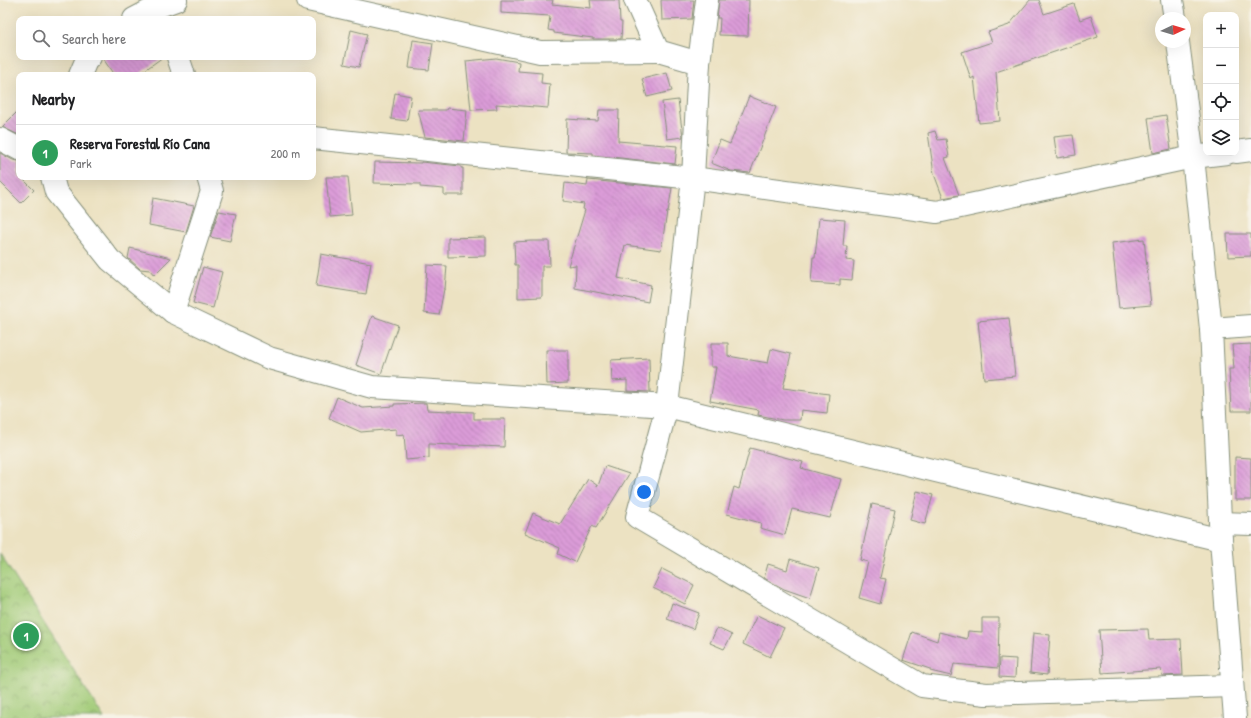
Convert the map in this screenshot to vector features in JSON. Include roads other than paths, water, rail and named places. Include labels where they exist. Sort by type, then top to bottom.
[{"type":"street","points":[[308,0],[540,52],[658,51],[699,63]]},
{"type":"street","points":[[635,0],[658,51]]},
{"type":"street","points":[[707,0],[699,63],[692,178],[667,406],[637,517],[922,686],[986,694],[1232,686]]},
{"type":"street","points":[[1172,0],[1174,12]]},
{"type":"street","points":[[142,16],[165,8]]},
{"type":"street","points":[[1179,48],[1193,157],[1211,329],[1221,531],[1235,718]]},
{"type":"street","points":[[81,72],[87,60]]},
{"type":"street","points":[[179,60],[183,72]]},
{"type":"street","points":[[316,138],[692,178],[937,212],[1203,156]]},
{"type":"street","points":[[0,139],[16,147]]},
{"type":"street","points":[[1239,152],[1251,150]]},
{"type":"street","points":[[53,180],[56,192],[110,260],[173,312],[269,358],[372,387],[667,406],[1221,531],[1251,524]]},
{"type":"street","points":[[173,312],[212,191],[209,180]]},
{"type":"street","points":[[1211,329],[1251,326]]},
{"type":"place","name":"Reserva Forestal Río Cana","points":[[26,636]]}]
